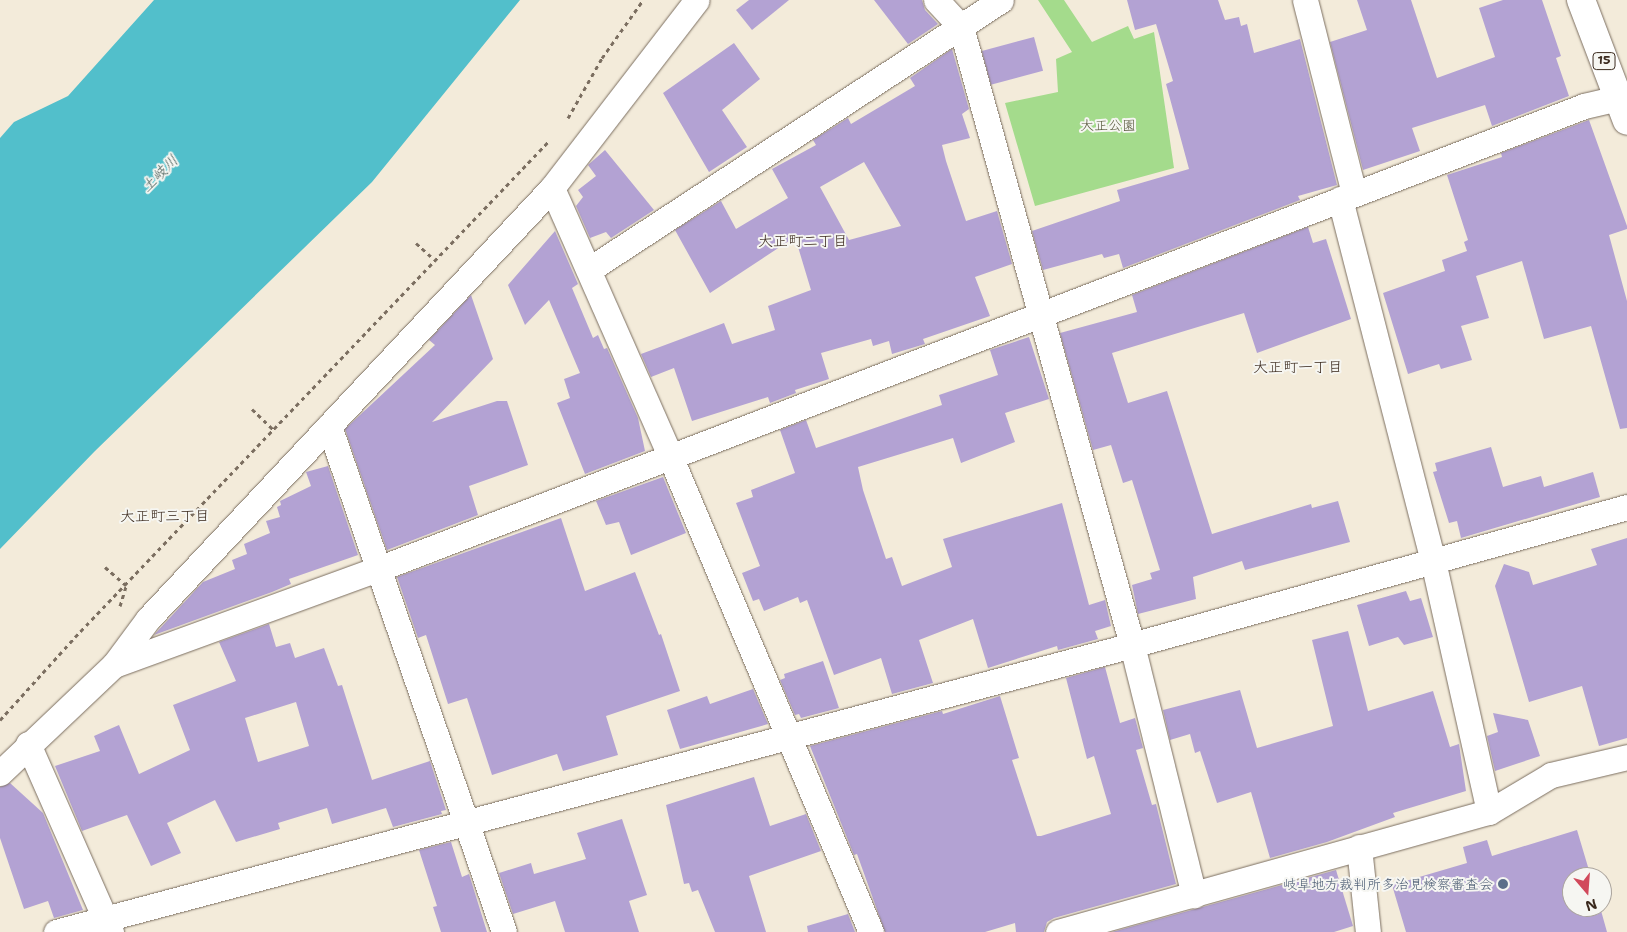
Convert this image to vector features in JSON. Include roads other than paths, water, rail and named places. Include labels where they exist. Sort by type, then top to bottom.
[{"type":"main road","name":"15","points":[[1581,0],[1624,105]]},
{"type":"street","points":[[0,773],[28,744],[114,665],[148,619],[552,188],[697,0]]},
{"type":"street","points":[[936,0],[961,26],[1132,645],[1194,895]]},
{"type":"street","points":[[590,269],[1001,0]]},
{"type":"street","points":[[1305,0],[1347,196],[1433,561],[1489,812]]},
{"type":"street","points":[[114,665],[378,569],[1584,106],[1624,105]]},
{"type":"street","points":[[552,188],[590,269],[871,932]]},
{"type":"street","points":[[329,426],[504,932]]},
{"type":"street","points":[[56,932],[108,925],[467,824],[1132,645],[1627,507]]},
{"type":"street","points":[[28,744],[108,925]]},
{"type":"street","points":[[1058,932],[1489,812],[1551,774],[1627,757]]},
{"type":"street","points":[[1359,847],[1368,932]]},
{"type":"water","name":"土岐川","points":[[154,0],[520,0],[372,182],[95,451],[0,549],[0,138],[14,122],[68,96]]},
{"type":"place","name":"岐阜地方裁判所多治見検察審査会","points":[[1503,884]]},
{"type":"district","name":"大正町二丁目","points":[[803,242]]},
{"type":"district","name":"大正町一丁目","points":[[1298,368]]},
{"type":"district","name":"大正町三丁目","points":[[165,517]]},
{"type":"park label","name":"大正公園","points":[[1108,125]]}]
